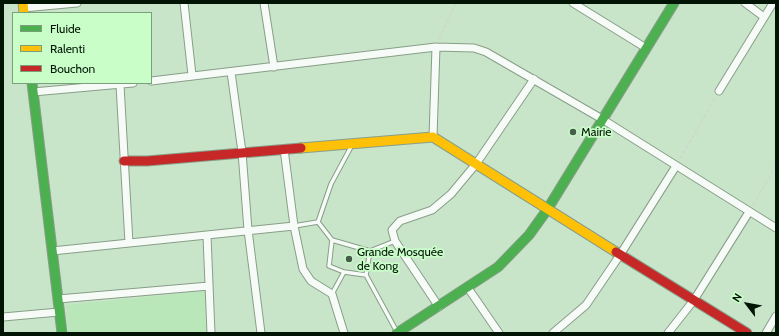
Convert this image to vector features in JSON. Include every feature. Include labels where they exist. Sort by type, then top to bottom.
[{"type":"main road","points":[[397,333],[468,288],[498,267],[513,252],[547,210],[674,3]]},
{"type":"main road","points":[[32,88],[62,333]]},
{"type":"main road","points":[[124,161],[147,161],[433,137],[547,210],[747,333]]},
{"type":"street","points":[[23,8],[77,3]]},
{"type":"street","points":[[184,3],[192,75]]},
{"type":"street","points":[[264,3],[274,67]]},
{"type":"street","points":[[574,3],[646,48]]},
{"type":"street","points":[[745,3],[764,17]]},
{"type":"street","points":[[719,91],[773,3]]},
{"type":"street","points":[[152,81],[436,47],[474,48],[486,52],[602,119],[776,228]]},
{"type":"street","points":[[433,137],[436,47]]},
{"type":"street","points":[[231,72],[242,152],[248,230],[261,333]]},
{"type":"street","points":[[439,307],[395,241],[392,233],[396,224],[400,221],[432,210],[476,164],[534,79]]},
{"type":"street","points":[[32,88],[126,84]]},
{"type":"street","points":[[120,85],[129,243]]},
{"type":"street","points":[[284,149],[294,226],[303,269],[307,278],[332,294],[344,333]]},
{"type":"street","points":[[553,333],[586,305],[620,255],[676,166]]},
{"type":"street","points":[[668,333],[694,300],[749,212]]},
{"type":"street","points":[[52,251],[294,226]]},
{"type":"street","points":[[207,236],[211,333]]},
{"type":"street","points":[[58,299],[209,286]]},
{"type":"street","points":[[468,288],[500,333]]},
{"type":"street","points":[[3,317],[59,312]]},
{"type":"street","points":[[766,333],[776,316]]},
{"type":"lane","points":[[318,222],[331,184],[353,143]]},
{"type":"lane","points":[[294,226],[318,222]]},
{"type":"lane","points":[[318,222],[332,240],[370,251],[395,241]]},
{"type":"lane","points":[[332,240],[329,266],[344,272],[366,275]]},
{"type":"lane","points":[[370,251],[366,275],[397,333]]},
{"type":"lane","points":[[332,294],[344,272]]},
{"type":"path","points":[[436,47],[442,30],[456,3]]},
{"type":"path","points":[[676,166],[719,91]]},
{"type":"path","points":[[749,212],[776,166]]},
{"type":"shaded area","points":[[205,291],[206,333],[68,333],[66,305]]},
{"type":"traffic: fast","points":[[397,333],[498,267],[529,235],[547,210],[674,3]]},
{"type":"traffic: fast","points":[[32,84],[62,333]]},
{"type":"traffic: slow","points":[[23,3],[24,12]]},
{"type":"traffic: slow","points":[[301,148],[433,137],[616,252]]},
{"type":"traffic: jam","points":[[124,161],[147,161],[301,148]]},
{"type":"traffic: jam","points":[[616,252],[747,333]]},
{"type":"place","name":"Mairie","points":[[573,132]]},
{"type":"place","name":"Grande Mosquée de Kong","points":[[349,259]]}]
